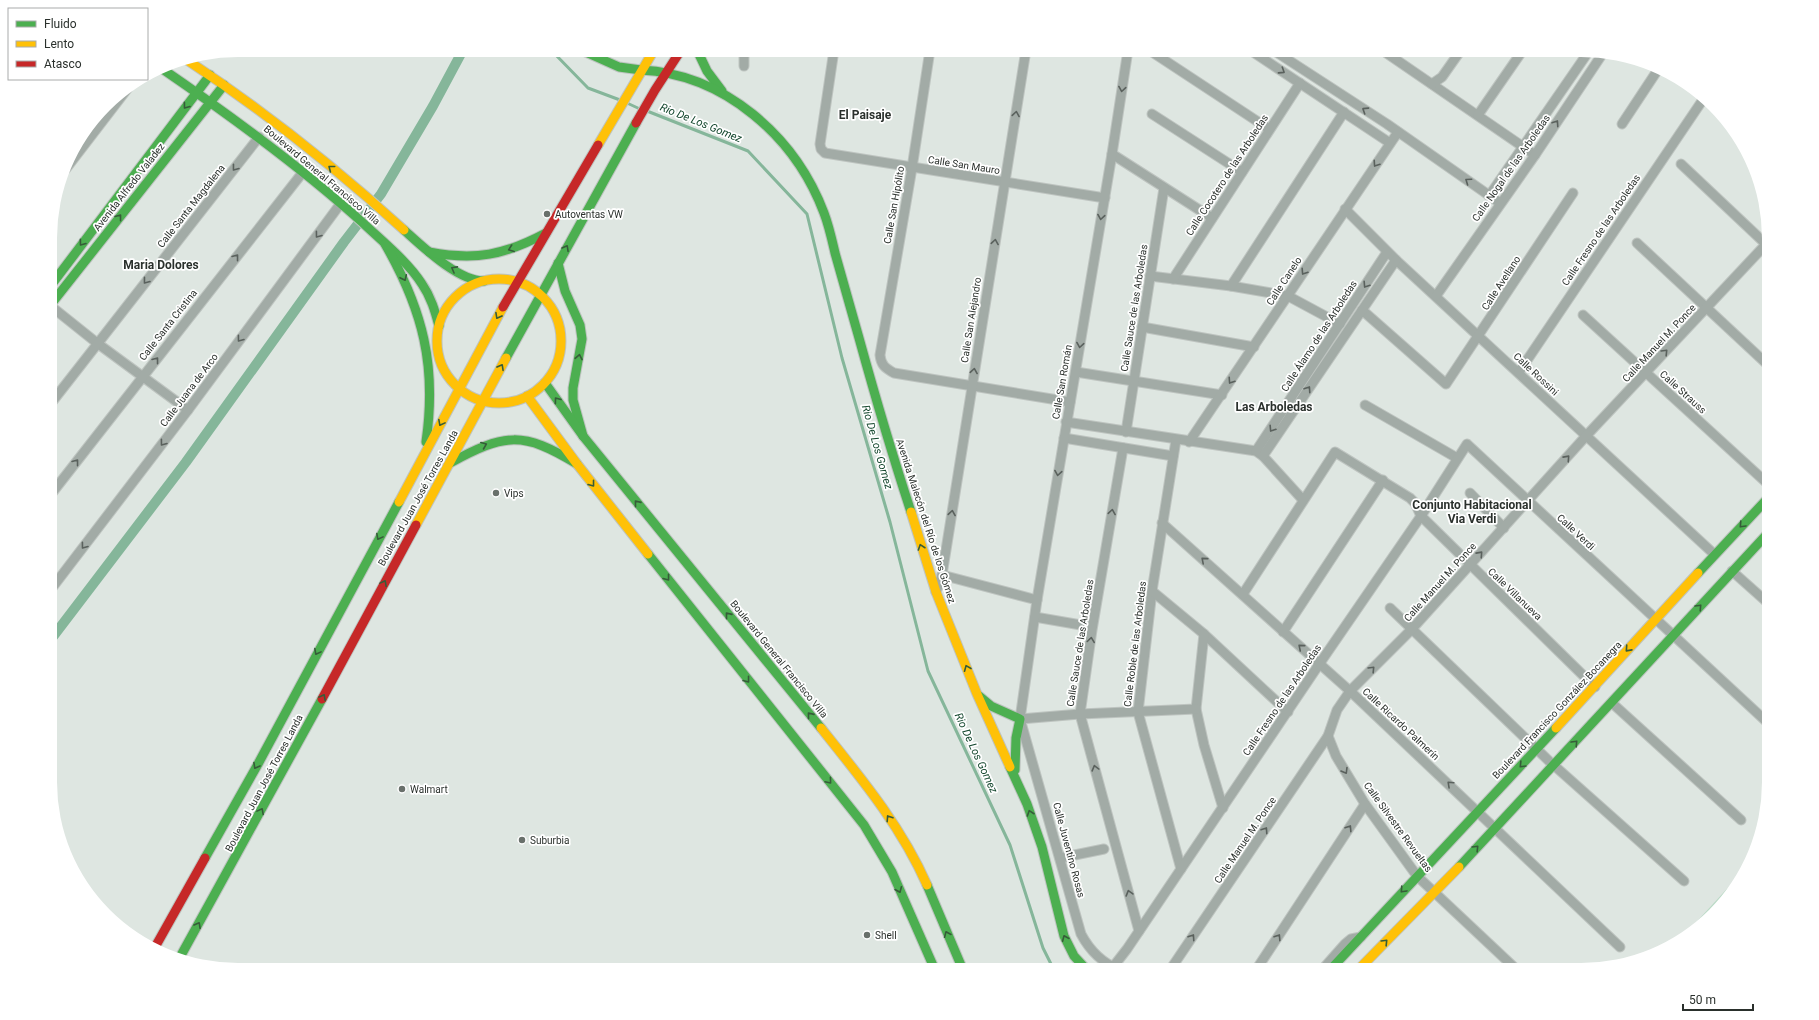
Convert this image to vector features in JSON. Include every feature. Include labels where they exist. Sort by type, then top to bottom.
[{"type":"main road","points":[[597,57],[619,67],[667,71],[696,80],[726,96]]},
{"type":"main road","name":"Boulevard Juan José Torres Landa","points":[[157,944],[254,771],[517,282],[649,57]]},
{"type":"main road","name":"Boulevard Juan José Torres Landa","points":[[182,954],[246,840],[558,262],[655,90],[676,57]]},
{"type":"main road","points":[[700,57],[707,71],[726,96]]},
{"type":"main road","name":"Boulevard General Francisco Villa","points":[[191,63],[224,85],[362,192],[429,252],[447,266],[479,282],[489,280]]},
{"type":"main road","name":"Boulevard General Francisco Villa","points":[[167,72],[211,101],[259,137],[341,203],[376,235],[422,284],[432,303],[439,326]]},
{"type":"main road","name":"Avenida Alfredo Valadez","points":[[57,277],[210,75]]},
{"type":"main road","name":"Avenida Alfredo Valadez","points":[[57,297],[224,85]]},
{"type":"main road","name":"Avenida Malecón del Río de los Gómez","points":[[726,96],[760,121],[785,146],[806,175],[824,213],[883,425],[936,592],[977,694],[1015,775],[1042,847],[1064,936],[1074,956],[1080,963]]},
{"type":"main road","points":[[429,252],[463,258],[484,257],[518,247],[546,232]]},
{"type":"main road","points":[[385,244],[409,289],[425,338],[430,372],[431,394],[429,423],[424,455]]},
{"type":"main road","points":[[558,262],[565,291],[580,325],[582,339],[573,388],[573,400],[583,436]]},
{"type":"main road","points":[[503,279],[517,282],[531,288],[540,295],[554,312],[559,327],[561,342],[557,364],[545,383],[527,396],[514,401],[501,403],[482,401],[459,388],[448,375],[440,360],[438,343],[439,326],[454,299],[470,287],[489,280],[503,279]]},
{"type":"main road","name":"Boulevard General Francisco Villa","points":[[545,383],[583,436],[875,795],[901,836],[921,872],[960,963]]},
{"type":"main road","points":[[527,396],[577,464],[864,825],[892,872],[932,963]]},
{"type":"main road","points":[[450,464],[487,444],[499,440],[523,439],[542,445],[577,464]]},
{"type":"main road","name":"Boulevard Francisco González Bocanegra","points":[[1337,963],[1595,687],[1714,554],[1762,504]]},
{"type":"main road","points":[[1365,963],[1496,828],[1612,703],[1672,635],[1762,539]]},
{"type":"main road","points":[[977,694],[991,706],[1020,719],[1015,749],[1015,775]]},
{"type":"main road","points":[[1368,963],[1372,955]]},
{"type":"street","points":[[744,57],[744,66]]},
{"type":"street","name":"Calle San Mauro","points":[[833,57],[820,144],[821,150],[825,153],[1105,198]]},
{"type":"street","name":"Calle San Hipólito","points":[[929,57],[912,168],[880,355],[881,364],[886,369],[894,373],[971,386]]},
{"type":"street","name":"Calle San Alejandro","points":[[936,592],[942,575],[971,386],[1025,57]]},
{"type":"street","name":"Calle San Román","points":[[1020,719],[1037,600],[1105,198],[1127,57]]},
{"type":"street","points":[[1160,57],[1269,129]]},
{"type":"street","points":[[1261,57],[1390,143]]},
{"type":"street","points":[[1284,57],[1398,132],[1500,203]]},
{"type":"street","points":[[1392,57],[1534,155]]},
{"type":"street","points":[[1432,84],[1442,77],[1456,57]]},
{"type":"street","points":[[1478,115],[1518,57]]},
{"type":"street","name":"Calle Nogal de las Arboledas","points":[[1489,196],[1585,57]]},
{"type":"street","name":"Calle Nogal de las Arboledas","points":[[1436,296],[1599,58]]},
{"type":"street","points":[[1622,124],[1655,73]]},
{"type":"street","name":"Calle Cocotero de las Arboledas","points":[[1173,279],[1300,83]]},
{"type":"street","name":"Calle Fresno de las Arboledas","points":[[1519,372],[1701,103]]},
{"type":"street","points":[[79,151],[113,107]]},
{"type":"street","points":[[1231,286],[1344,112]]},
{"type":"street","points":[[1152,114],[1242,172]]},
{"type":"street","name":"Calle Canelo","points":[[1189,442],[1398,132]]},
{"type":"street","name":"Calle Santa Magdalena","points":[[57,395],[259,137]]},
{"type":"street","points":[[1112,154],[1212,218]]},
{"type":"street","points":[[1681,164],[1762,238]]},
{"type":"street","name":"Calle Santa Cristina","points":[[57,487],[303,172]]},
{"type":"street","name":"Calle Sauce de las Arboledas","points":[[1126,432],[1164,188]]},
{"type":"street","name":"Calle Avellano","points":[[1362,310],[1446,384],[1573,193]]},
{"type":"street","name":"Calle Juana de Arco","points":[[57,581],[188,410],[341,203]]},
{"type":"street","name":"Calle Rossini","points":[[1345,209],[1387,252],[1436,296],[1478,337],[1519,372],[1714,554]]},
{"type":"street","points":[[1637,243],[1708,307],[1762,359]]},
{"type":"street","name":"Calle Manuel M. Ponce","points":[[1175,963],[1328,736],[1338,710],[1350,692],[1412,629],[1586,436],[1762,250]]},
{"type":"street","name":"Calle Álamo de las Arboledas","points":[[1259,454],[1387,252]]},
{"type":"street","name":"Calle Álamo de las Arboledas","points":[[1259,454],[1396,260]]},
{"type":"street","points":[[1150,276],[1231,286],[1288,296],[1340,324]]},
{"type":"street","points":[[57,311],[97,343],[188,410]]},
{"type":"street","name":"Calle Strauss","points":[[1583,316],[1762,480]]},
{"type":"street","points":[[1142,327],[1254,347]]},
{"type":"street","points":[[1076,372],[1222,395]]},
{"type":"street","points":[[971,386],[1070,402]]},
{"type":"street","points":[[1365,405],[1457,458]]},
{"type":"street","points":[[1066,422],[1259,454],[1303,500],[1243,594]]},
{"type":"street","points":[[1064,438],[1173,456]]},
{"type":"street","name":"Calle Roble de las Arboledas","points":[[1176,440],[1152,591],[1138,712],[1181,869]]},
{"type":"street","name":"Calle Fresno de las Arboledas","points":[[1119,963],[1139,931],[1320,663],[1421,516],[1467,444]]},
{"type":"street","name":"Calle Verdi","points":[[1467,444],[1654,620],[1762,718]]},
{"type":"street","name":"Calle Sauce de las Arboledas","points":[[1123,448],[1080,714],[1139,931]]},
{"type":"street","name":"Calle Villanueva","points":[[1303,500],[1335,452],[1383,480],[1410,498],[1415,503],[1421,516],[1595,687]]},
{"type":"street","points":[[1283,632],[1383,480]]},
{"type":"street","points":[[1470,493],[1504,528]]},
{"type":"street","name":"Calle Ricardo Palmerín","points":[[1162,523],[1243,594],[1283,632],[1320,663],[1620,947]]},
{"type":"street","points":[[1732,571],[1762,598]]},
{"type":"street","points":[[942,575],[1037,600]]},
{"type":"street","points":[[1152,591],[1204,634],[1288,712]]},
{"type":"street","points":[[1390,608],[1554,766],[1684,881]]},
{"type":"street","points":[[1035,617],[1081,625]]},
{"type":"street","points":[[1204,634],[1196,709],[1204,746],[1223,808]]},
{"type":"street","points":[[1612,703],[1741,820]]},
{"type":"street","points":[[1020,719],[1080,714],[1196,709]]},
{"type":"street","name":"Calle Juventino Rosas","points":[[1020,719],[1080,934],[1088,947],[1099,958],[1108,963]]},
{"type":"street","name":"Calle Silvestre Revueltas","points":[[1328,736],[1336,756],[1365,804],[1417,876],[1435,891],[1510,963]]},
{"type":"street","points":[[1261,963],[1365,804]]},
{"type":"street","points":[[1060,858],[1104,848]]},
{"type":"street","name":"Boulevard Francisco González Bocanegra","points":[[1328,963],[1351,939],[1361,937]]},
{"type":"green space","points":[[1727,889],[1709,910],[1700,918]]},
{"type":"waterway","points":[[57,631],[186,462],[344,242],[381,194],[433,106],[459,57]]},
{"type":"waterway","name":"Rio De Los Gomez","points":[[558,57],[588,88],[620,100]]},
{"type":"waterway","name":"Rio De Los Gomez","points":[[627,103],[640,109]]},
{"type":"waterway","name":"Rio De Los Gomez","points":[[647,111],[748,151],[807,214],[842,358],[890,522],[928,671],[1010,845],[1043,948],[1050,963]]},
{"type":"traffic: fast","points":[[597,57],[619,67],[641,70]]},
{"type":"traffic: fast","points":[[700,57],[707,71],[722,91]]},
{"type":"traffic: fast","points":[[641,70],[672,74],[701,83],[728,97],[753,114],[775,135],[795,159],[811,185],[824,213],[877,403],[911,512]]},
{"type":"traffic: fast","points":[[167,72],[239,123],[315,181],[387,245],[409,267],[422,284],[430,299],[439,326]]},
{"type":"traffic: fast","points":[[57,277],[210,75]]},
{"type":"traffic: fast","points":[[57,297],[224,85]]},
{"type":"traffic: fast","points":[[506,358],[636,123]]},
{"type":"traffic: fast","points":[[404,230],[441,262],[474,280],[484,281]]},
{"type":"traffic: fast","points":[[429,252],[461,256],[489,254],[517,247],[546,233]]},
{"type":"traffic: fast","points":[[385,244],[409,292],[418,316],[424,339],[430,388],[426,442]]},
{"type":"traffic: fast","points":[[558,263],[565,291],[580,325],[582,339],[573,388],[573,400],[583,436]]},
{"type":"traffic: fast","points":[[545,383],[583,436],[821,728]]},
{"type":"traffic: fast","points":[[450,463],[485,446],[500,441],[514,440],[528,441],[542,446],[577,464]]},
{"type":"traffic: fast","points":[[205,858],[258,764],[399,502]]},
{"type":"traffic: fast","points":[[1698,573],[1762,504]]},
{"type":"traffic: fast","points":[[1459,867],[1762,540]]},
{"type":"traffic: fast","points":[[648,554],[864,825],[892,872],[932,963]]},
{"type":"traffic: fast","points":[[979,696],[991,706],[1020,719],[1016,738],[1015,770]]},
{"type":"traffic: fast","points":[[182,954],[322,699]]},
{"type":"traffic: fast","points":[[1337,963],[1556,728]]},
{"type":"traffic: fast","points":[[1010,767],[1027,804],[1042,847],[1064,936],[1074,956],[1080,963]]},
{"type":"traffic: fast","points":[[927,885],[960,963]]},
{"type":"traffic: slow","points":[[598,145],[650,57]]},
{"type":"traffic: slow","points":[[191,63],[244,99],[326,162],[404,230]]},
{"type":"traffic: slow","points":[[499,279],[511,280],[523,284],[543,297],[556,317],[560,329],[561,341],[560,353],[556,365],[543,385],[523,398],[511,402],[499,403],[487,402],[475,398],[455,385],[442,365],[438,353],[437,341],[438,329],[442,317],[455,297],[475,284],[487,280],[499,279]]},
{"type":"traffic: slow","points":[[399,502],[503,307]]},
{"type":"traffic: slow","points":[[416,525],[506,358]]},
{"type":"traffic: slow","points":[[527,396],[577,464],[648,554]]},
{"type":"traffic: slow","points":[[911,512],[936,592],[977,694],[1010,767]]},
{"type":"traffic: slow","points":[[1556,728],[1698,573]]},
{"type":"traffic: slow","points":[[821,728],[865,784],[893,823],[917,863],[927,885]]},
{"type":"traffic: slow","points":[[1365,963],[1459,867]]},
{"type":"traffic: jam","points":[[636,123],[676,57]]},
{"type":"traffic: jam","points":[[503,307],[598,145]]},
{"type":"traffic: jam","points":[[322,699],[416,525]]},
{"type":"traffic: jam","points":[[157,944],[205,858]]},
{"type":"place","name":"Autoventas VW","points":[[547,214]]},
{"type":"place","name":"Vips","points":[[496,493]]},
{"type":"place","name":"Walmart","points":[[402,789]]},
{"type":"place","name":"Suburbia","points":[[522,840]]},
{"type":"place","name":"Shell","points":[[867,935]]},
{"type":"district","name":"El Paisaje","points":[[865,115]]},
{"type":"district","name":"Maria Dolores","points":[[161,265]]},
{"type":"district","name":"Las Arboledas","points":[[1274,407]]},
{"type":"district","name":"Conjunto Habitacional Via Verdi","points":[[1472,512]]}]
